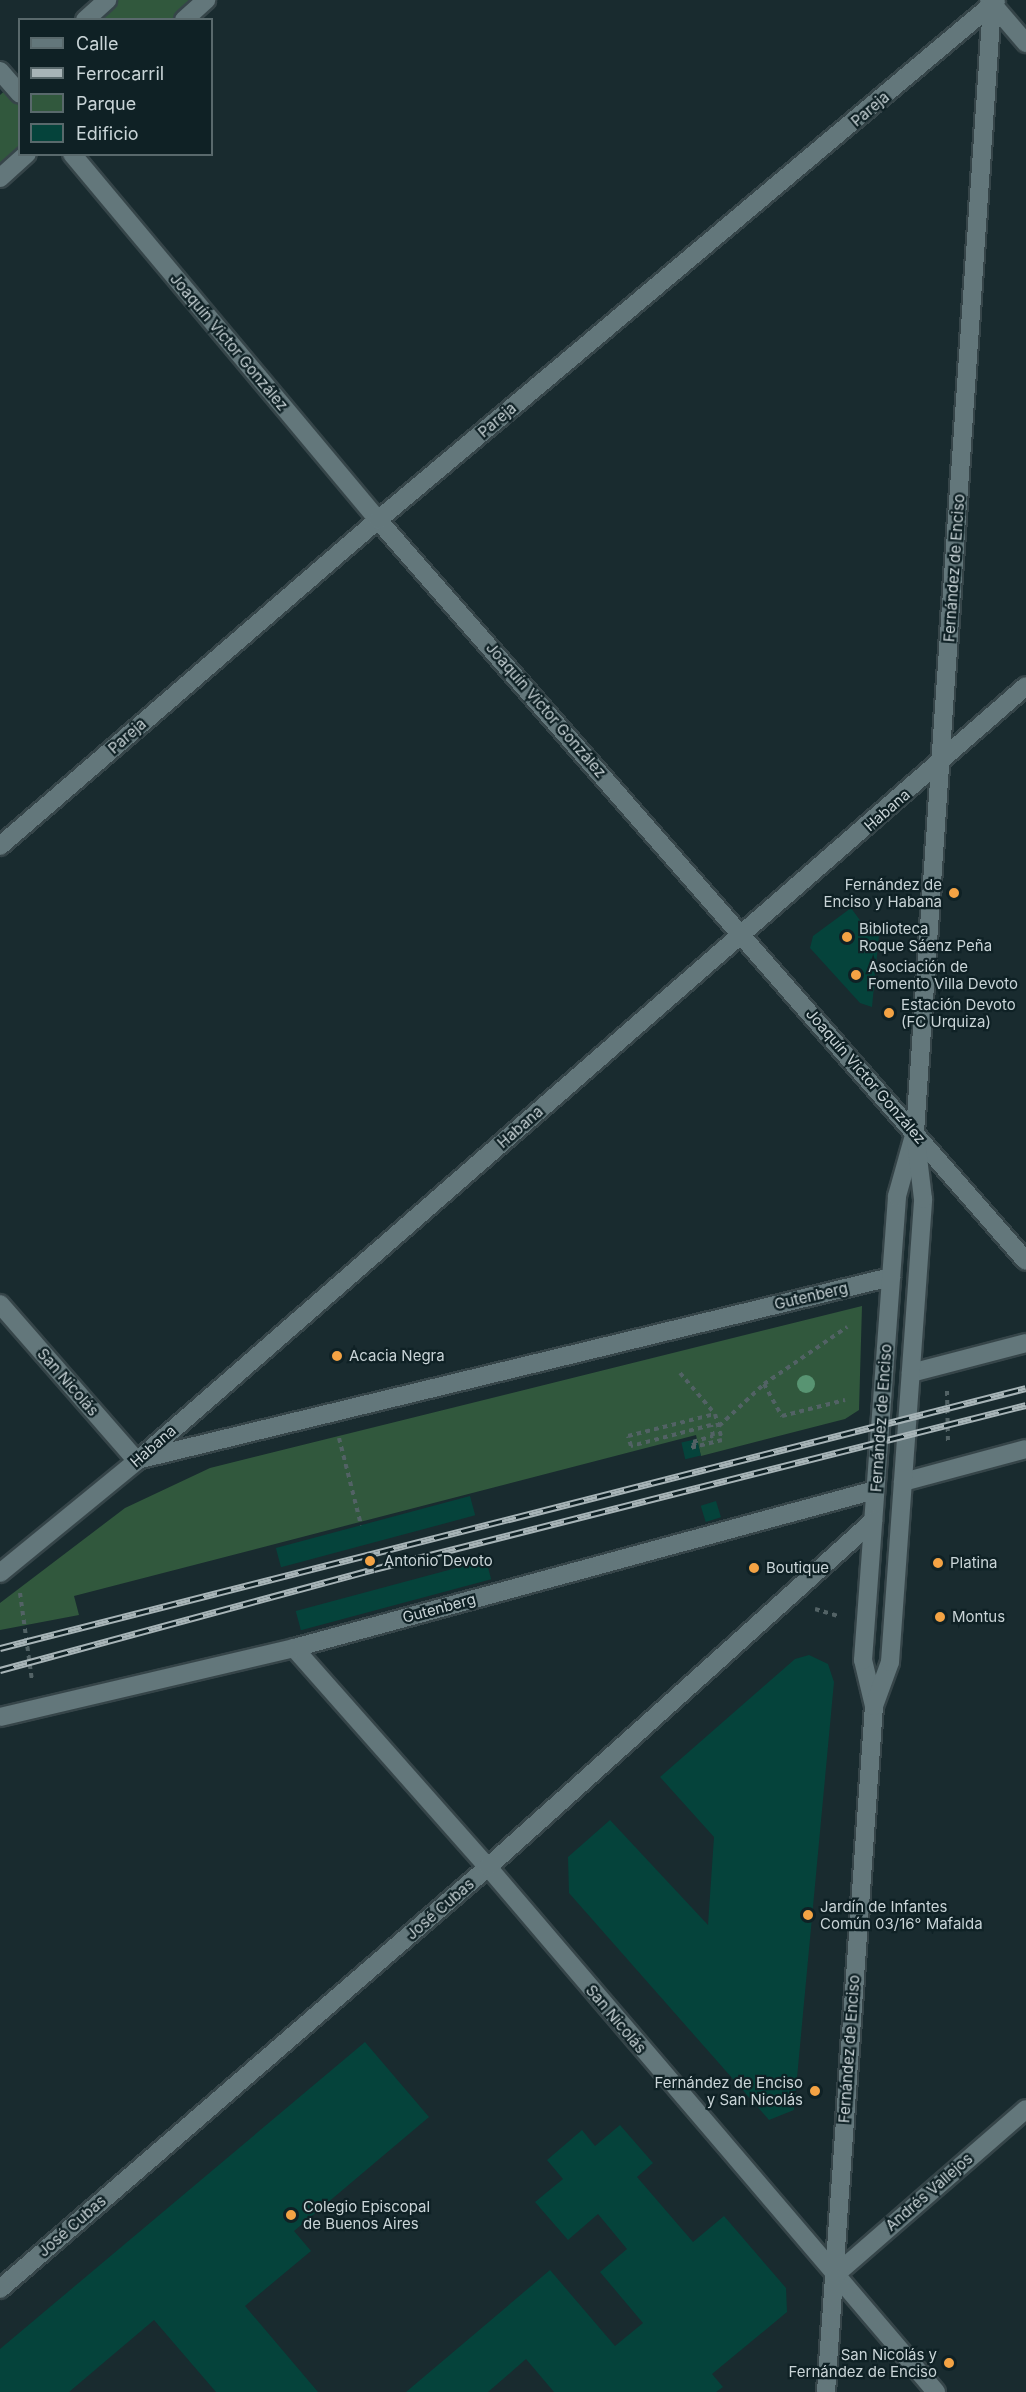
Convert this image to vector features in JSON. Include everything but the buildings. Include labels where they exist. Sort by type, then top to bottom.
[{"type":"street","points":[[87,18],[107,0]]},
{"type":"street","points":[[186,18],[206,0]]},
{"type":"street","points":[[993,2],[1026,44]]},
{"type":"street","name":"Pareja","points":[[0,846],[378,519],[993,2]]},
{"type":"street","name":"Fernández de Enciso","points":[[826,2392],[874,1706],[890,1662],[923,1199],[915,1132],[993,2]]},
{"type":"street","points":[[0,178],[25,156]]},
{"type":"street","name":"Joaquín Victor González","points":[[74,156],[378,519],[742,933],[1026,1261]]},
{"type":"street","name":"Habana","points":[[5,1569],[136,1461],[742,933],[940,764],[1026,686]]},
{"type":"street","name":"Fernández de Enciso","points":[[874,1706],[863,1660],[875,1490],[897,1196],[915,1132]]},
{"type":"street","name":"Gutenberg","points":[[136,1461],[891,1277]]},
{"type":"street","name":"San Nicolás","points":[[0,1304],[136,1461]]},
{"type":"street","points":[[910,1373],[1026,1343]]},
{"type":"street","points":[[903,1482],[1026,1449]]},
{"type":"street","name":"Gutenberg","points":[[0,1717],[294,1648],[875,1490]]},
{"type":"street","name":"José Cubas","points":[[0,2289],[488,1867],[802,1590],[873,1521]]},
{"type":"street","name":"San Nicolás","points":[[294,1648],[488,1867],[834,2277],[936,2392]]},
{"type":"street","name":"Andrés Vallejos","points":[[834,2277],[1026,2109]]},
{"type":"path","points":[[719,1426],[764,1384],[847,1327]]},
{"type":"path","points":[[680,1373],[715,1414],[722,1440],[693,1447],[693,1442],[713,1436],[711,1425],[631,1446],[628,1437],[715,1414]]},
{"type":"path","points":[[947,1379],[948,1444]]},
{"type":"path","points":[[764,1384],[782,1416],[845,1400]]},
{"type":"path","points":[[338,1435],[361,1525]]},
{"type":"path","points":[[20,1593],[37,1708]]},
{"type":"green space","points":[[107,0],[206,0],[185,18],[87,18]]},
{"type":"green space","points":[[18,79],[18,156],[0,178],[0,95]]},
{"type":"green space","points":[[862,1306],[859,1410],[845,1419],[701,1456],[696,1435],[74,1596],[79,1615],[0,1630],[0,1603],[125,1508],[210,1468]]},
{"type":"railway","points":[[0,1648],[1026,1388]]},
{"type":"railway","points":[[0,1670],[374,1569],[1026,1405]]},
{"type":"place","name":"Fernández de Enciso y Habana","points":[[954,893]]},
{"type":"place","name":"Biblioteca Roque Sáenz Peña","points":[[847,937]]},
{"type":"place","name":"Asociación de Fomento Villa Devoto","points":[[856,975]]},
{"type":"place","name":"Estación Devoto (FC Urquiza)","points":[[889,1013]]},
{"type":"place","name":"Acacia Negra","points":[[337,1356]]},
{"type":"place","name":"Antonio Devoto","points":[[370,1561]]},
{"type":"place","name":"Platina","points":[[938,1563]]},
{"type":"place","name":"Boutique","points":[[754,1568]]},
{"type":"place","name":"Montus","points":[[940,1617]]},
{"type":"place","name":"Jardín de Infantes Común 03/16° Mafalda","points":[[808,1915]]},
{"type":"place","name":"Fernández de Enciso y San Nicolás","points":[[815,2091]]},
{"type":"place","name":"Colegio Episcopal de Buenos Aires","points":[[291,2215]]},
{"type":"place","name":"San Nicolás y Fernández de Enciso","points":[[949,2363]]}]
